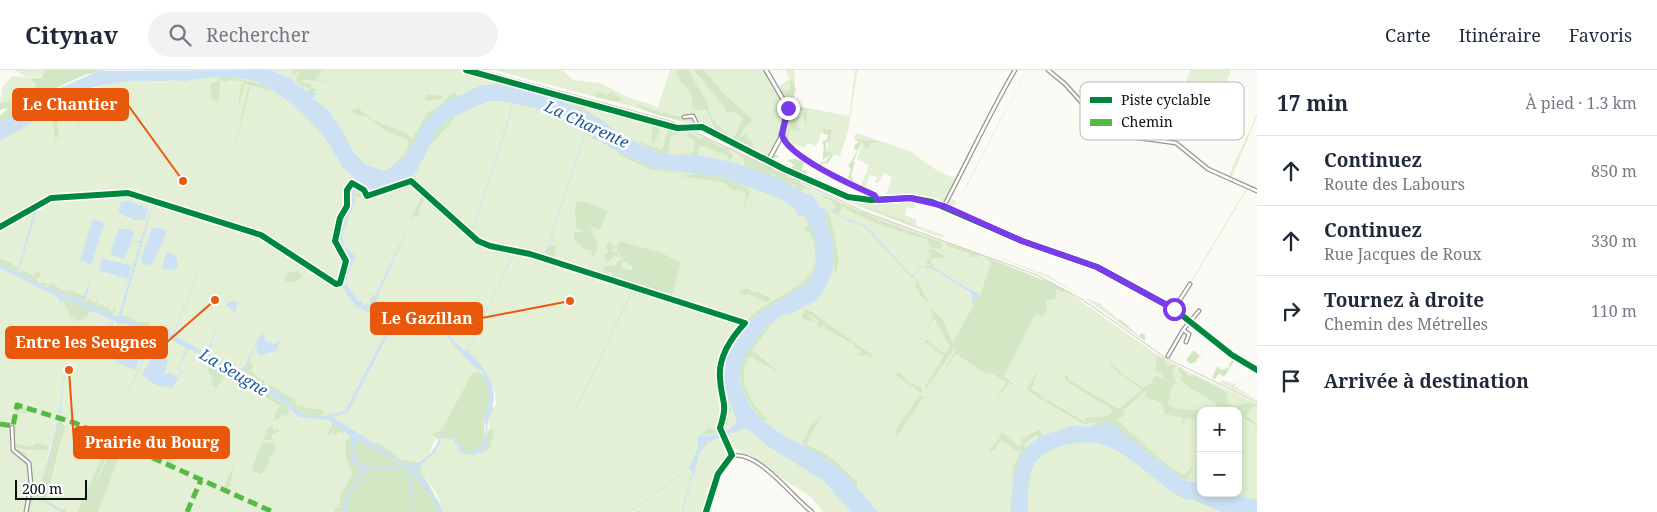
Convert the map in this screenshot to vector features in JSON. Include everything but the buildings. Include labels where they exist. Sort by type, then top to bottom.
[{"type":"street","points":[[466,70],[677,128],[698,126],[841,195],[859,199],[878,200],[920,199],[944,206],[1022,241],[1097,267],[1174,309],[1236,358],[1257,370]]},
{"type":"street","points":[[766,70],[787,103],[788,108],[782,135],[768,160]]},
{"type":"street","points":[[944,206],[974,150],[992,107],[1015,70]]},
{"type":"street","points":[[1048,70],[1065,84],[1080,101]]},
{"type":"street","points":[[684,117],[693,116],[698,126]]},
{"type":"street","points":[[782,135],[786,144],[812,164],[874,195],[878,200]]},
{"type":"street","points":[[1150,140],[1176,144],[1208,169],[1257,191]]},
{"type":"street","points":[[1174,309],[1190,284]]},
{"type":"street","points":[[1168,356],[1183,330],[1199,311]]},
{"type":"street","points":[[1183,330],[1189,334],[1186,342]]},
{"type":"street","points":[[12,427],[13,450],[29,463],[31,473],[26,512]]},
{"type":"street","points":[[706,512],[718,474],[730,456],[734,455],[746,456],[759,464],[812,512]]},
{"type":"green space","points":[[15,70],[46,70],[41,77],[30,77]]},
{"type":"green space","points":[[46,70],[107,70],[86,75],[64,84],[23,107],[10,117],[0,121],[0,115],[7,110],[6,108],[0,110],[0,103],[30,91],[40,95],[44,92],[35,88],[36,82],[31,81],[32,78],[41,78]]},
{"type":"green space","points":[[270,70],[304,70],[297,83]]},
{"type":"green space","points":[[294,70],[322,70],[315,79],[328,83],[304,79],[302,82],[311,84],[311,87],[319,91],[313,91],[305,86],[302,87],[296,82],[298,73],[301,73],[298,71],[292,77]]},
{"type":"green space","points":[[319,70],[457,70],[677,129],[689,129],[855,209],[983,256],[991,263],[981,291],[956,339],[949,345],[956,350],[955,355],[1013,385],[1018,385],[1004,376],[1036,312],[1044,314],[1046,300],[1056,289],[1065,290],[1153,352],[1193,374],[1257,403],[1257,512],[823,512],[811,497],[732,446],[707,490],[703,512],[634,512],[631,510],[630,512],[444,512],[436,493],[417,466],[422,461],[408,462],[376,444],[347,463],[353,472],[341,494],[341,508],[331,505],[335,508],[334,512],[98,512],[111,473],[116,466],[106,445],[107,459],[95,487],[102,467],[102,458],[77,512],[66,512],[46,502],[62,441],[64,423],[61,422],[50,446],[42,486],[37,497],[61,512],[35,512],[29,509],[28,512],[0,512],[0,135],[67,98],[122,79],[239,76],[282,91],[375,185],[300,85],[304,79]],"holes":[[[480,366],[486,369],[485,375],[495,392],[496,404],[488,415],[489,429],[491,429],[488,449],[477,455],[451,437],[443,436],[429,455],[434,441],[438,439],[434,438],[442,429],[472,373],[480,371]]]},
{"type":"green space","points":[[474,70],[644,114],[685,127],[678,127]]},
{"type":"green space","points":[[494,70],[562,70],[573,80],[600,83],[625,96],[658,107],[670,70],[765,70],[787,106],[781,135],[768,158],[699,124],[697,121],[690,125],[652,112]]},
{"type":"green space","points":[[678,70],[688,70],[708,104],[712,118],[731,139],[712,128],[714,126],[707,110],[697,110],[692,107],[692,95],[677,76]]},
{"type":"green space","points":[[694,70],[704,70],[724,94],[753,120],[744,128],[739,137],[747,134],[748,140],[754,141],[751,144],[757,150],[755,153],[733,141],[733,137],[738,132],[738,124],[741,124],[742,119],[739,114],[729,111],[728,115],[726,109]]},
{"type":"green space","points":[[785,70],[794,70],[795,88],[791,105],[777,87],[790,79]]},
{"type":"green space","points":[[855,70],[858,70],[848,131],[840,156],[826,152],[832,131],[822,131],[816,147],[809,143],[804,148],[790,142],[787,144],[783,134],[792,105],[849,116]]},
{"type":"green space","points":[[1017,70],[999,101],[981,137],[991,112]]},
{"type":"green space","points":[[1027,70],[968,184],[962,193],[1025,73]]},
{"type":"green space","points":[[1191,70],[1231,70],[1227,82],[1186,82]]},
{"type":"green space","points":[[466,72],[587,104],[585,109],[595,117],[574,108],[565,100],[520,89],[486,87],[485,85],[497,84],[482,77],[467,76]]},
{"type":"green space","points":[[12,76],[41,78],[31,80],[36,82],[45,91],[40,95],[30,91],[0,103],[2,88]]},
{"type":"green space","points":[[226,77],[262,84],[273,91],[245,84],[238,108],[240,90],[244,82],[220,80],[219,100],[214,100],[211,96],[210,84],[217,81],[218,78]]},
{"type":"green space","points":[[790,79],[796,89],[791,105],[777,87],[780,90],[789,90],[791,88]]},
{"type":"green space","points":[[248,87],[250,88],[232,159]]},
{"type":"green space","points":[[599,92],[606,95],[612,92],[622,100],[618,102],[596,97],[594,94]]},
{"type":"green space","points":[[453,93],[459,96],[435,111],[409,151],[391,168],[407,150],[408,140],[386,131],[365,116],[354,114],[352,110],[358,108],[371,119],[406,133],[412,139],[428,112],[436,109]]},
{"type":"green space","points":[[84,94],[77,98],[80,135],[74,99]]},
{"type":"green space","points":[[427,94],[443,98],[427,101],[424,99]]},
{"type":"green space","points":[[635,104],[671,115],[693,116],[697,120],[692,121],[664,116],[645,110]]},
{"type":"green space","points":[[792,105],[811,110],[796,110],[800,113],[795,115],[799,117],[797,128],[803,131],[792,129],[789,131],[789,142],[796,146],[794,147],[789,145],[783,136],[787,133],[789,125],[787,121]]},
{"type":"green space","points":[[53,108],[56,109],[59,140],[56,136],[57,149],[52,118],[49,114],[43,115]]},
{"type":"green space","points":[[545,110],[565,117],[599,140],[594,139],[567,121]]},
{"type":"green space","points":[[807,110],[806,127],[803,114]]},
{"type":"green space","points":[[458,114],[429,147],[440,127]]},
{"type":"green space","points":[[1257,114],[1257,117],[1231,179],[1228,177]]},
{"type":"green space","points":[[653,123],[659,125],[659,134],[653,145],[651,140]]},
{"type":"green space","points":[[669,128],[685,132],[671,136],[668,153],[657,152],[632,139],[662,150]]},
{"type":"green space","points":[[695,128],[708,131],[816,186],[709,134]]},
{"type":"green space","points":[[824,129],[832,130],[830,141],[826,143],[826,151],[834,154],[828,163],[822,164],[821,167],[819,165],[821,162],[825,162],[830,155],[823,160],[824,146],[822,142],[826,140],[828,135],[822,133]]},
{"type":"green space","points":[[689,132],[700,139],[706,138],[720,147],[728,148],[733,157],[729,160],[728,156],[700,145],[697,155],[669,153],[693,153],[695,144],[693,139],[686,136]]},
{"type":"green space","points":[[856,133],[910,151],[933,168],[957,180],[946,201],[944,203],[925,198],[885,198],[892,177],[884,173],[878,183],[875,183],[877,177],[870,175],[865,188],[861,186],[869,165],[857,159],[863,142],[854,140]]},
{"type":"green space","points":[[854,139],[877,141],[878,143],[870,143],[867,149],[862,142],[853,162],[855,162],[851,175],[854,182],[848,178],[851,169],[848,166],[857,151],[854,148],[855,144],[859,142]]},
{"type":"green space","points":[[733,151],[795,180],[811,190],[803,188],[802,192],[793,187],[797,184],[790,186],[776,178],[776,175],[772,174],[771,176],[745,166],[743,158]]},
{"type":"green space","points":[[618,152],[653,168],[692,174],[652,170],[619,155]]},
{"type":"green space","points":[[772,153],[780,157],[772,158],[782,166],[787,164],[791,168],[794,165],[787,160],[796,159],[804,162],[802,170],[807,171],[806,176],[802,176],[770,161]]},
{"type":"green space","points":[[966,167],[951,198],[956,202],[953,208],[948,206],[950,198]]},
{"type":"green space","points":[[695,174],[721,177],[748,188],[750,192],[743,211],[746,193],[738,189],[734,191],[724,183],[681,176]]},
{"type":"green space","points":[[415,175],[418,182],[458,217],[458,220],[450,217],[427,198],[421,203],[418,216],[412,217],[422,196],[419,192],[411,204],[418,191],[410,181],[371,196],[355,197],[353,194],[392,186]]},
{"type":"green space","points":[[819,186],[846,197],[863,201],[911,200],[916,203],[914,209],[907,207],[905,215],[916,220],[916,225],[944,235],[943,238],[855,205],[824,191]]},
{"type":"green space","points":[[1248,188],[1192,282],[1191,281]]},
{"type":"green space","points":[[824,195],[889,224],[941,242],[941,249],[929,247],[928,239],[883,226],[843,206],[838,214],[834,209],[836,204],[833,206],[833,202],[821,196]]},
{"type":"green space","points":[[892,200],[913,202],[914,203],[872,203]]},
{"type":"green space","points":[[582,201],[608,211],[601,228],[595,230],[595,226],[588,231],[592,230],[597,243],[596,253],[593,257],[591,250],[583,249],[581,244],[578,244],[574,238],[575,232],[581,233],[583,230],[576,228],[575,207],[577,202]]},
{"type":"green space","points":[[853,202],[903,220],[918,228]]},
{"type":"green space","points":[[825,211],[829,212],[838,252],[835,274]]},
{"type":"green space","points":[[971,220],[1016,241],[1000,235]]},
{"type":"green space","points":[[809,224],[815,239],[816,254],[813,270],[807,284],[763,310],[741,330],[750,317],[804,281],[813,269],[815,253],[810,232],[803,230]]},
{"type":"green space","points":[[610,240],[611,244],[617,246],[611,251],[618,253],[619,257],[614,256],[606,262],[604,256],[608,252],[606,246]]},
{"type":"green space","points":[[619,241],[662,253],[681,263],[671,299],[615,280],[611,272],[605,273],[603,267],[615,265],[620,259],[623,261],[621,268],[633,271],[632,266],[624,261],[617,250]]},
{"type":"green space","points":[[947,243],[979,254],[979,257],[971,257],[968,253],[947,246]]},
{"type":"green space","points":[[548,245],[549,248],[551,245],[558,247],[554,250],[557,257],[554,261],[543,257]]},
{"type":"green space","points":[[933,249],[944,256],[943,258],[933,258],[930,261],[936,268],[926,263],[931,255],[928,251]]},
{"type":"green space","points":[[977,249],[1047,275],[1085,298],[1047,277]]},
{"type":"green space","points":[[1051,253],[1100,270],[1162,303],[1162,306],[1095,269]]},
{"type":"green space","points":[[983,256],[1056,285],[1065,290],[1063,291],[1065,293],[1056,289],[1055,299],[1046,300],[1047,312],[1042,317],[1036,313],[1004,376],[1019,387],[1009,383],[996,400],[1006,382],[992,374],[987,374],[957,355],[955,355],[940,377],[956,350],[954,349],[925,391],[925,386],[944,356],[923,341],[926,340],[945,354],[950,347],[934,318],[922,337],[922,341],[920,340],[933,317],[931,308],[943,320],[953,343],[974,304],[971,300],[979,297],[991,263]]},
{"type":"green space","points":[[0,259],[11,262],[18,269],[17,272],[0,264]]},
{"type":"green space","points":[[24,269],[22,274],[25,271],[35,278],[34,273],[39,272],[41,276],[36,279],[40,283],[47,283],[47,288],[18,273]]},
{"type":"green space","points":[[298,271],[302,276],[299,280],[284,283],[287,273]]},
{"type":"green space","points":[[916,279],[931,306],[920,295],[919,289],[915,288]]},
{"type":"green space","points":[[52,283],[63,291],[66,289],[85,296],[84,300],[60,294],[49,286]]},
{"type":"green space","points":[[749,289],[751,292],[756,291],[770,298],[770,300],[766,302],[749,294],[741,295],[740,290]]},
{"type":"green space","points":[[372,295],[377,296],[374,304],[380,309],[389,311],[388,315],[364,306],[367,303],[371,305],[369,300]]},
{"type":"green space","points":[[1085,298],[1099,303],[1117,318],[1117,321]]},
{"type":"green space","points":[[63,299],[92,310],[84,319],[77,321],[69,316],[69,311],[62,301]]},
{"type":"green space","points":[[89,299],[94,303],[97,301],[98,306],[102,304],[104,308],[107,307],[112,312],[115,306],[115,312],[111,315],[85,303]]},
{"type":"green space","points":[[805,309],[872,355],[873,360],[867,354],[862,357],[851,349],[860,354],[861,352],[854,348],[854,344],[825,328],[824,323],[819,329],[817,323],[819,321],[811,315],[808,315],[816,323],[802,318]]},
{"type":"green space","points":[[125,315],[136,321],[150,323],[151,326],[161,326],[170,330],[170,334],[121,317]]},
{"type":"green space","points":[[1120,319],[1139,336],[1142,333],[1145,335],[1145,341],[1117,321]]},
{"type":"green space","points":[[773,322],[751,352],[756,353],[780,373],[749,356],[744,373],[746,390],[755,406],[767,419],[764,421],[744,391],[740,371],[747,349]]},
{"type":"green space","points":[[1193,351],[1202,359],[1198,357],[1196,362],[1190,364],[1186,360]]},
{"type":"green space","points":[[1157,356],[1164,358],[1166,365],[1177,365],[1172,369],[1176,383],[1172,387],[1168,404],[1180,409],[1197,410],[1197,420],[1187,417],[1180,428],[1183,418],[1165,414],[1161,402],[1147,398],[1145,391],[1123,411],[1124,416],[1117,420],[1165,463],[1184,475],[1193,465],[1188,480],[1181,479],[1180,475],[1103,424],[1091,428],[1095,422],[1083,424],[1045,401],[1048,400],[1085,422],[1085,418],[1108,416],[1113,410],[1066,381],[1065,377],[1067,375],[1069,380],[1119,409],[1142,390],[1110,366],[1112,364],[1125,376],[1144,388],[1152,382],[1154,376],[1163,378],[1163,373],[1155,372]]},
{"type":"green space","points":[[248,361],[253,365],[251,371],[262,381],[264,379],[265,385],[244,374]]},
{"type":"green space","points":[[1231,361],[1234,361],[1224,377],[1219,373],[1215,379],[1212,378],[1217,366],[1221,370],[1228,368]]},
{"type":"green space","points":[[1041,363],[1031,389],[1043,397],[1044,401],[1027,390]]},
{"type":"green space","points":[[218,364],[229,369],[216,388],[212,385],[213,380],[208,369],[209,365],[216,367],[213,376]]},
{"type":"green space","points":[[1180,367],[1189,376],[1194,375],[1226,392],[1228,404],[1237,406],[1244,403],[1257,404],[1257,406],[1253,406],[1246,416],[1257,426],[1242,417],[1242,407],[1218,407],[1214,402],[1185,384],[1181,379],[1183,376],[1178,371]]},
{"type":"green space","points":[[480,371],[485,378],[491,397],[484,418],[485,441],[479,449],[467,452],[453,437],[438,439],[432,435],[442,429],[472,373]]},
{"type":"green space","points":[[900,373],[910,383],[922,388],[922,393],[894,374]]},
{"type":"green space","points":[[721,379],[732,411],[728,413],[728,422],[723,431],[724,405],[726,407],[727,404]]},
{"type":"green space","points":[[1222,380],[1233,384],[1236,382],[1235,386],[1257,400],[1220,383]]},
{"type":"green space","points":[[270,385],[293,399],[299,407],[301,405],[307,408],[323,410],[324,415],[310,415],[300,411],[280,395],[266,387]]},
{"type":"green space","points":[[262,389],[289,408],[288,418],[283,414],[275,421],[275,412],[280,406],[266,397]]},
{"type":"green space","points":[[919,396],[924,396],[908,420],[905,420],[906,424],[895,438],[897,428]]},
{"type":"green space","points":[[21,406],[37,412],[23,413],[19,411],[15,436],[13,434],[15,410]]},
{"type":"green space","points":[[822,415],[806,443],[827,455],[839,465],[857,483],[857,489],[834,465],[809,449],[802,442],[811,426]]},
{"type":"green space","points":[[59,417],[65,427],[46,501],[63,510],[65,508],[66,512],[61,512],[34,496],[30,510],[35,512],[28,512],[30,497],[27,494],[28,467],[13,450],[20,450],[29,458],[34,492],[39,492]]},
{"type":"green space","points":[[118,419],[113,429],[116,430],[120,438],[117,440],[123,444],[107,437]]},
{"type":"green space","points":[[332,423],[344,431],[344,433],[337,432],[337,435],[333,435],[334,430],[327,437]]},
{"type":"green space","points":[[272,425],[274,431],[278,428],[279,431],[272,435],[272,440],[264,440],[267,430]]},
{"type":"green space","points":[[719,427],[721,432],[701,435],[708,428],[717,429]]},
{"type":"green space","points":[[489,429],[493,430],[494,437],[489,445],[491,448],[483,452],[467,455],[459,452],[459,450],[467,454],[483,450]]},
{"type":"green space","points":[[1040,429],[1043,436],[1040,438],[1035,435],[1024,444],[1026,448],[1013,490],[1013,467],[1022,448],[1017,452],[1001,439],[995,450],[990,452],[990,450],[1000,437],[1001,431],[1019,447],[1023,443],[1021,440],[1023,438]]},
{"type":"green space","points":[[352,435],[376,444],[377,442],[403,460],[418,462],[444,512],[334,512],[335,508],[329,505],[341,508],[339,505],[341,494],[353,472],[346,457],[346,441]]},
{"type":"green space","points":[[14,439],[15,444],[31,447],[36,443],[48,446],[49,449],[32,450],[17,447],[14,446]]},
{"type":"green space","points":[[108,440],[122,447],[119,448],[114,469],[98,512],[77,512],[102,457],[105,459],[94,488],[107,459],[103,452]]},
{"type":"green space","points":[[262,442],[275,444],[274,453],[270,456],[268,465],[261,474],[255,472],[252,468]]},
{"type":"green space","points":[[177,449],[173,464],[166,463],[170,452]]},
{"type":"green space","points":[[235,462],[229,489],[232,493],[223,489]]},
{"type":"water","points":[[270,70],[290,78],[306,91],[311,90],[315,93],[316,96],[312,98],[328,110],[342,130],[353,151],[364,164],[385,171],[405,157],[425,121],[443,103],[482,85],[503,86],[534,92],[564,101],[574,108],[599,118],[621,135],[657,152],[675,155],[697,155],[732,162],[773,176],[802,192],[812,195],[821,208],[825,208],[827,227],[833,241],[832,257],[834,262],[833,271],[824,290],[818,299],[791,314],[782,315],[766,327],[746,353],[741,364],[740,383],[751,407],[764,421],[781,434],[823,456],[845,473],[878,512],[851,512],[824,481],[769,447],[746,428],[708,442],[699,454],[694,475],[689,468],[698,448],[698,436],[725,431],[737,421],[723,384],[726,359],[737,333],[763,310],[806,284],[810,279],[815,265],[817,248],[813,232],[804,217],[797,215],[796,210],[781,199],[721,177],[653,168],[618,152],[554,112],[501,101],[489,101],[448,119],[435,134],[418,169],[410,178],[369,193],[353,192],[355,201],[342,234],[344,246],[355,256],[345,283],[358,301],[363,302],[363,305],[369,308],[413,217],[372,309],[394,317],[396,322],[414,307],[432,308],[440,325],[444,321],[445,330],[450,338],[465,351],[469,348],[468,352],[486,371],[493,389],[493,411],[489,416],[485,448],[481,452],[474,454],[466,453],[458,448],[453,439],[442,437],[436,451],[416,469],[428,484],[442,512],[438,512],[430,494],[414,474],[411,482],[414,492],[413,497],[409,487],[411,471],[406,468],[366,470],[352,492],[345,512],[341,512],[352,487],[362,471],[351,460],[352,438],[329,420],[299,417],[282,402],[237,373],[234,375],[227,368],[218,364],[204,396],[217,364],[189,349],[179,368],[180,370],[168,366],[178,368],[187,349],[164,335],[157,335],[107,432],[144,358],[142,356],[145,356],[156,334],[122,323],[119,325],[114,320],[111,330],[112,322],[72,364],[112,320],[65,299],[60,303],[58,297],[0,268],[0,264],[17,272],[36,206],[38,206],[18,273],[47,288],[56,273],[49,286],[52,290],[82,301],[92,273],[85,303],[118,317],[140,243],[131,242],[124,259],[112,255],[111,250],[119,229],[130,229],[134,233],[131,241],[140,241],[154,202],[121,317],[169,334],[173,334],[211,239],[174,335],[204,352],[209,347],[219,321],[207,353],[232,364],[234,361],[236,368],[240,370],[246,364],[292,267],[259,338],[264,333],[265,341],[275,344],[281,340],[276,351],[260,355],[256,352],[257,343],[244,372],[278,393],[303,414],[323,416],[345,411],[390,325],[386,319],[356,306],[341,284],[349,261],[338,242],[340,225],[350,202],[347,192],[352,187],[366,190],[371,188],[363,186],[343,168],[321,133],[292,104],[268,87],[238,78],[216,77],[185,81],[131,81],[94,87],[51,111],[48,110],[40,116],[38,122],[35,121],[0,141],[0,121],[5,120],[53,91],[98,71]],"holes":[[[418,311],[430,312],[462,354],[476,368],[482,371],[491,397],[484,418],[486,429],[484,444],[469,452],[453,437],[441,436],[428,456],[409,466],[333,417],[348,412],[393,325]],[[357,439],[405,466],[372,467],[358,463],[353,452]]]},
{"type":"water","points":[[128,201],[147,207],[148,211],[145,220],[133,220],[132,217],[128,218],[118,212],[121,202]]},
{"type":"water","points":[[828,209],[834,209],[842,217],[865,225],[912,276],[922,266],[912,278],[864,226],[848,221]]},
{"type":"water","points":[[93,219],[103,222],[104,225],[91,265],[80,260]]},
{"type":"water","points":[[152,228],[165,230],[166,234],[152,265],[143,264],[141,259]]},
{"type":"water","points":[[166,252],[173,254],[177,258],[178,267],[174,270],[162,269]]},
{"type":"water","points":[[102,258],[131,266],[129,279],[100,271],[99,267]]},
{"type":"water","points":[[927,265],[979,293],[979,298],[976,298],[974,304],[971,293],[937,271],[924,267]]},
{"type":"water","points":[[230,301],[238,302],[235,313],[226,305]]},
{"type":"water","points":[[111,332],[108,341],[118,347],[104,344]]},
{"type":"water","points":[[120,347],[141,355],[135,370],[116,362]]},
{"type":"water","points":[[153,354],[168,360],[164,375],[171,373],[179,378],[172,388],[156,385],[142,375]]},
{"type":"water","points":[[1108,421],[1161,463],[1180,475],[1181,479],[1197,483],[1197,497],[1242,496],[1257,500],[1257,512],[1222,512],[1191,499],[1186,500],[1133,461],[1107,446],[1083,443],[1053,449],[1037,460],[1030,477],[1028,512],[1010,512],[1012,487],[1017,464],[1029,445],[1039,437],[1071,426],[1085,427],[1103,424]]},
{"type":"waterway","points":[[472,232],[512,108]]},
{"type":"waterway","name":"La Charente","points":[[545,257],[584,137]]},
{"type":"waterway","points":[[411,177],[441,207],[478,237],[488,242],[545,257],[634,286]]},
{"type":"waterway","points":[[412,219],[424,196]]},
{"type":"waterway","points":[[469,347],[514,253],[543,260]]},
{"type":"waterway","points":[[576,409],[633,289]]},
{"type":"waterway","points":[[60,415],[63,380],[73,364]]},
{"type":"waterway","points":[[59,418],[40,498],[65,512]]},
{"type":"waterway","points":[[630,512],[689,468]]},
{"type":"waterway","points":[[682,512],[693,474]]},
{"type":"waterway","points":[[411,512],[409,506],[413,496]]},
{"type":"railway","points":[[482,70],[671,121],[867,213],[1037,275],[1083,300],[1166,358],[1257,402]]},
{"type":"marked path","points":[[0,424],[13,426],[17,405],[75,423],[273,512]]},
{"type":"marked path","points":[[187,512],[201,480]]},
{"type":"cycle path","points":[[466,70],[677,128],[702,127],[784,169],[848,197],[871,200],[911,198],[932,202],[1022,241],[1097,267],[1174,309],[1232,355],[1257,370]]},
{"type":"cycle path","points":[[0,227],[51,198],[128,193],[261,235],[336,284],[340,283],[346,261],[335,241],[340,218],[347,206],[347,190],[352,183],[364,190],[367,196],[411,181],[478,241],[490,246],[530,254],[745,323],[730,341],[721,363],[720,378],[724,412],[720,428],[732,455],[718,474],[706,512]]},
{"type":"place","name":"Le Chantier","points":[[183,181]]},
{"type":"place","name":"Entre les Seugnes","points":[[215,300]]},
{"type":"place","name":"Le Gazillan","points":[[570,301]]},
{"type":"place","name":"Prairie du Bourg","points":[[69,370]]},
{"type":"route","points":[[788,108],[782,135],[784,142],[818,168],[824,169],[874,195],[878,200],[910,198],[944,206],[1022,241],[1097,267],[1174,309]]},
{"type":"water label","name":"La Seugne","points":[[234,372]]}]
